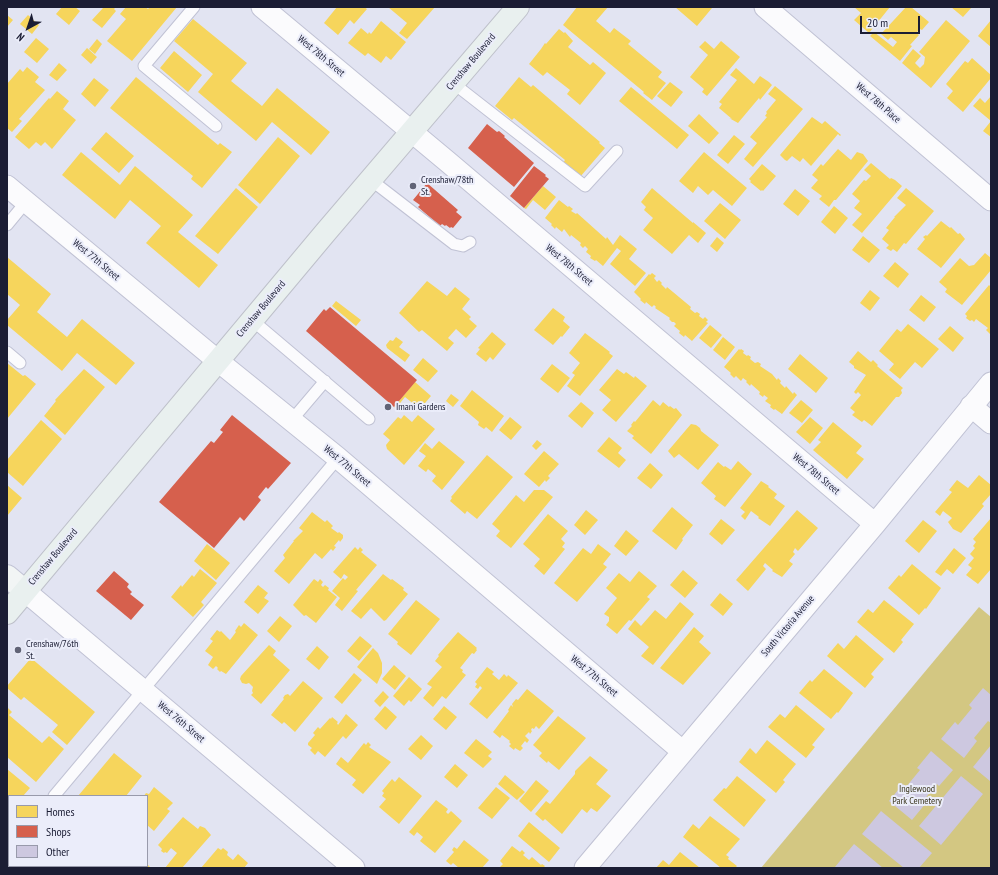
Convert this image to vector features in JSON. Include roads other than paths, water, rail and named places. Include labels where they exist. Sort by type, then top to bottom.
[{"type":"main road","name":"Crenshaw Boulevard","points":[[7,613],[252,320],[518,7]]},
{"type":"street","name":"West 78th Street","points":[[262,7],[412,132],[874,524]]},
{"type":"street","name":"West 78th Place","points":[[765,7],[991,200]]},
{"type":"street","name":"West 77th Street","points":[[7,186],[291,421],[338,458],[682,751]]},
{"type":"street","name":"South Victoria Avenue","points":[[585,868],[991,383]]},
{"type":"street","points":[[971,406],[991,423]]},
{"type":"street","name":"West 76th Street","points":[[7,576],[354,868]]},
{"type":"lane","points":[[194,7],[144,66],[216,126]]},
{"type":"lane","points":[[454,83],[585,186],[617,151]]},
{"type":"lane","points":[[371,180],[454,244],[463,246],[470,242]]},
{"type":"lane","points":[[7,225],[26,202]]},
{"type":"lane","points":[[252,320],[369,419]]},
{"type":"lane","points":[[7,352],[20,363]]},
{"type":"lane","points":[[291,421],[325,381]]},
{"type":"lane","points":[[55,795],[338,458]]},
{"type":"place","name":"Crenshaw/78th St.","points":[[413,186]]},
{"type":"place","name":"Imani Gardens","points":[[388,407]]},
{"type":"place","name":"Crenshaw/76th St.","points":[[18,650]]},
{"type":"park label","name":"Inglewood Park Cemetery","points":[[917,794]]}]
